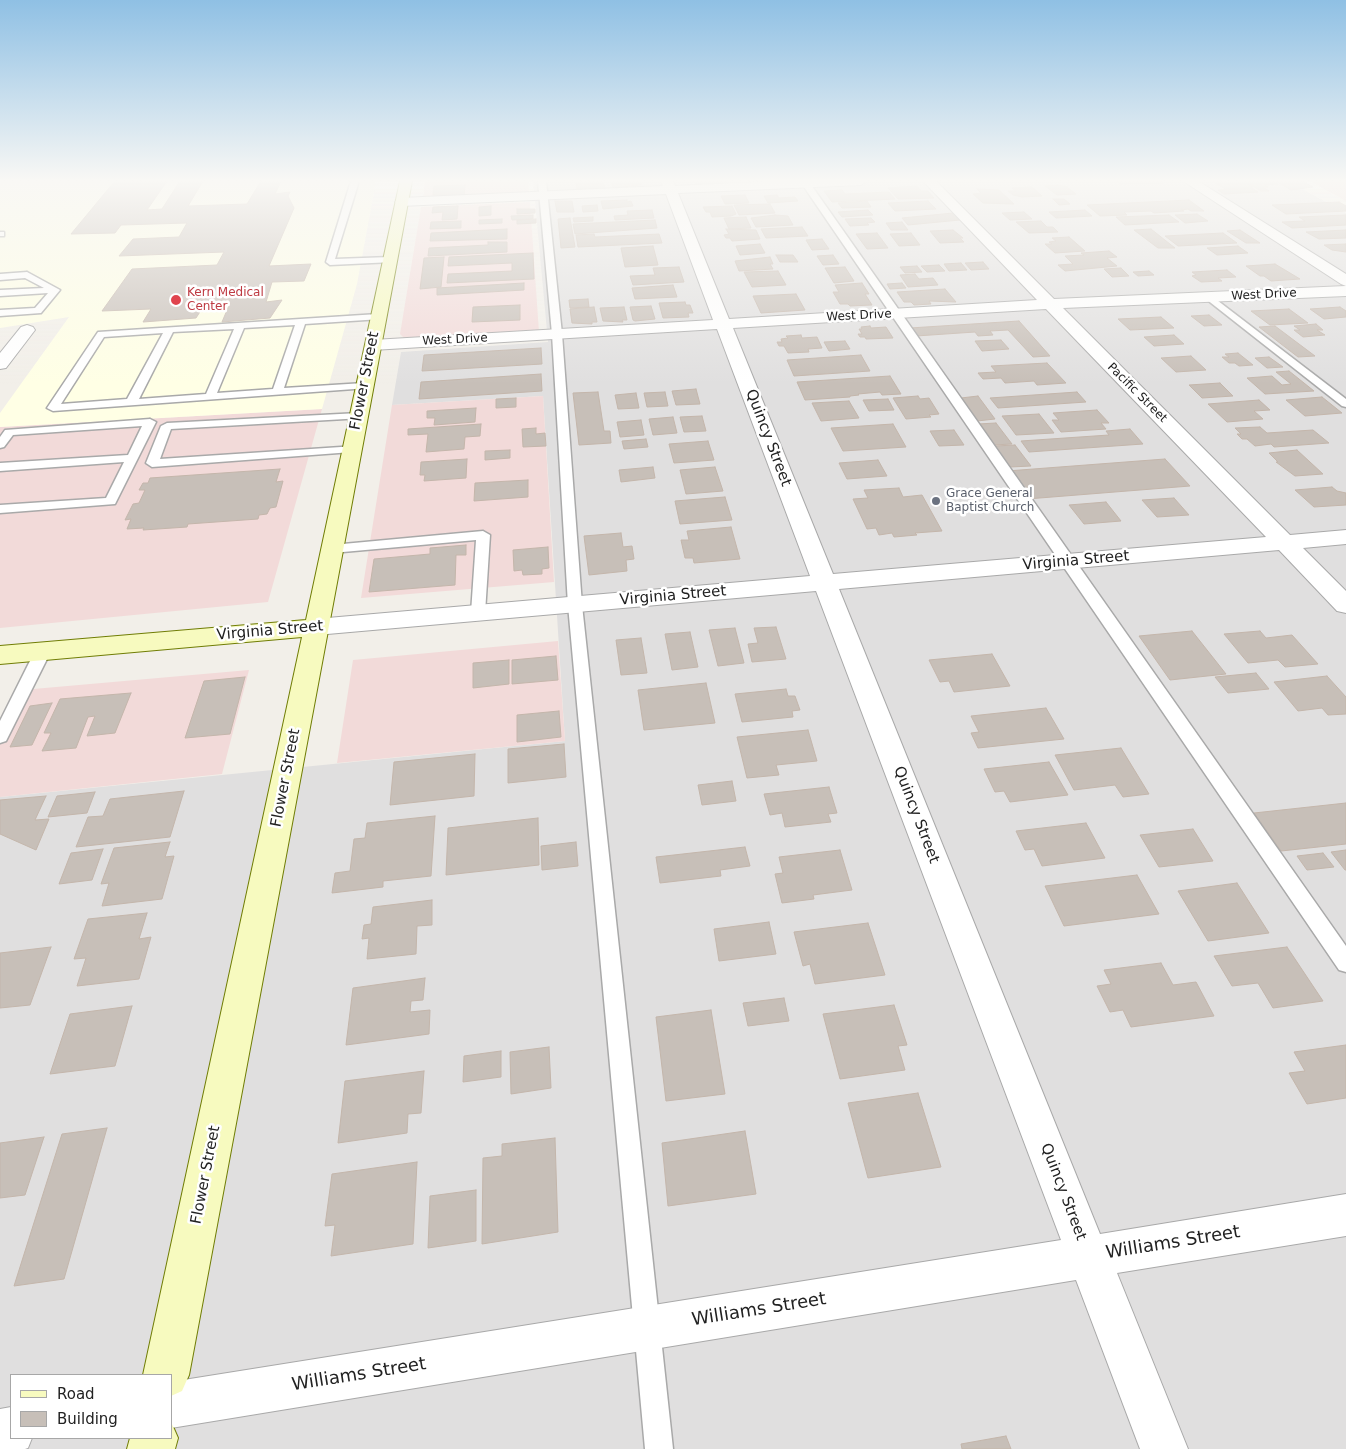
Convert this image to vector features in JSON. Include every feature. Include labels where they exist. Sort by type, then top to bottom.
[{"type":"street","name":"Flower Street","points":[[166,1374],[392,249]]},
{"type":"street","name":"Quincy Street","points":[[694,249],[1164,1449]]},
{"type":"street","name":"Pacific Street","points":[[996,249],[1346,605]]},
{"type":"street","points":[[1294,249],[1346,282]]},
{"type":"street","name":"West Drive","points":[[373,345],[1050,304],[1346,291]]},
{"type":"street","points":[[0,335],[27,330],[0,364]]},
{"type":"street","name":"Virginia Street","points":[[0,655],[1346,537]]},
{"type":"street","name":"Williams Street","points":[[172,1405],[1346,1215]]},
{"type":"lane","points":[[334,249],[330,262],[390,260]]},
{"type":"lane","points":[[549,249],[557,334],[575,605],[658,1449]]},
{"type":"lane","points":[[851,249],[1346,963]]},
{"type":"lane","points":[[0,277],[27,275],[55,290]]},
{"type":"lane","points":[[0,293],[55,290]]},
{"type":"lane","points":[[0,313],[38,311],[55,290]]},
{"type":"lane","points":[[1209,297],[1346,404]]},
{"type":"lane","points":[[364,386],[53,408],[101,334],[378,317]]},
{"type":"lane","points":[[277,392],[302,322]]},
{"type":"lane","points":[[210,397],[240,325]]},
{"type":"lane","points":[[130,402],[170,329]]},
{"type":"lane","points":[[352,448],[152,463],[167,426],[359,416]]},
{"type":"lane","points":[[0,445],[9,432],[150,422],[111,501],[0,509]]},
{"type":"lane","points":[[0,467],[132,458]]},
{"type":"lane","points":[[332,549],[482,535],[478,613]]},
{"type":"lane","points":[[0,737],[43,651]]},
{"type":"shaded area","name":"Kern Medical Center","points":[[0,249],[364,249],[357,284],[322,409],[0,427],[0,413],[69,317],[0,328]]},
{"type":"shaded area","points":[[414,249],[533,249],[539,332],[406,340],[400,334]]},
{"type":"shaded area","points":[[539,249],[1346,249],[1346,1449],[0,1449],[0,797],[565,741],[543,396],[392,405],[401,352],[548,342]]},
{"type":"shaded area","points":[[543,396],[554,582],[361,598],[392,405]]},
{"type":"shaded area","points":[[322,409],[268,602],[0,628],[0,427]]},
{"type":"shaded area","points":[[558,641],[565,741],[337,763],[353,660]]},
{"type":"shaded area","points":[[249,670],[222,774],[0,797],[0,734],[22,690]]},
{"type":"building","points":[[125,249],[276,249],[269,266],[311,264],[304,281],[272,282],[266,302],[282,300],[270,318],[222,322],[230,303],[205,304],[196,318],[143,322],[151,309],[102,311],[132,269],[217,265],[224,252],[119,256]]},
{"type":"building","points":[[429,249],[507,249],[507,252],[428,256]]},
{"type":"building","points":[[621,249],[654,249],[658,265],[625,267]]},
{"type":"building","points":[[737,249],[763,249],[765,253],[740,255]]},
{"type":"building","points":[[1050,249],[1082,249],[1085,251],[1055,253]]},
{"type":"building","points":[[1208,249],[1242,249],[1248,253],[1217,255]]},
{"type":"building","points":[[1330,249],[1346,249],[1346,252]]},
{"type":"building","points":[[1109,251],[1117,257],[1107,258],[1117,266],[1065,271],[1058,265],[1073,264],[1065,256]]},
{"type":"building","points":[[533,253],[534,279],[447,283],[448,274],[512,271],[512,263],[448,266],[449,257]]},
{"type":"building","points":[[776,255],[793,255],[798,262],[780,262]]},
{"type":"building","points":[[833,255],[839,264],[823,265],[817,256]]},
{"type":"building","points":[[444,257],[441,287],[420,289],[424,258]]},
{"type":"building","points":[[770,257],[773,264],[770,264],[773,269],[739,271],[735,261]]},
{"type":"building","points":[[983,262],[989,269],[971,270],[965,263]]},
{"type":"building","points":[[961,263],[967,270],[949,271],[944,264]]},
{"type":"building","points":[[1275,264],[1300,279],[1271,281],[1246,266]]},
{"type":"building","points":[[939,265],[945,271],[927,272],[921,266]]},
{"type":"building","points":[[917,266],[922,272],[905,273],[900,267]]},
{"type":"building","points":[[679,267],[684,282],[633,285],[630,276],[655,275],[653,268]]},
{"type":"building","points":[[845,267],[854,281],[834,283],[825,268]]},
{"type":"building","points":[[1121,268],[1129,276],[1112,277],[1104,269]]},
{"type":"building","points":[[1227,270],[1236,277],[1218,278],[1222,281],[1201,282],[1192,276],[1196,275],[1192,272]]},
{"type":"building","points":[[778,271],[786,285],[752,287],[744,272]]},
{"type":"building","points":[[1149,271],[1154,275],[1138,276],[1133,272]]},
{"type":"building","points":[[915,274],[919,279],[933,278],[938,285],[908,287],[900,275]]},
{"type":"building","points":[[524,283],[524,290],[437,295],[437,288]]},
{"type":"building","points":[[862,283],[869,294],[865,294],[872,305],[850,306],[848,304],[840,304],[833,292],[839,292],[835,285]]},
{"type":"building","points":[[902,283],[906,288],[890,289],[887,284]]},
{"type":"building","points":[[673,285],[677,297],[635,299],[632,288]]},
{"type":"building","points":[[945,289],[956,302],[929,301],[931,304],[914,305],[911,302],[904,302],[897,292]]},
{"type":"building","points":[[796,294],[805,310],[761,313],[753,296]]},
{"type":"building","points":[[588,299],[589,307],[570,308],[569,300]]},
{"type":"building","points":[[685,302],[686,305],[690,305],[693,313],[688,313],[689,317],[663,318],[659,303]]},
{"type":"building","points":[[520,305],[520,320],[472,322],[473,307]]},
{"type":"building","points":[[651,306],[655,319],[633,320],[630,307]]},
{"type":"building","points":[[594,307],[597,322],[592,322],[592,324],[572,323],[570,309]]},
{"type":"building","points":[[624,307],[627,320],[622,320],[623,322],[603,321],[600,308]]},
{"type":"building","points":[[1340,307],[1346,311],[1346,317],[1324,319],[1310,309]]},
{"type":"building","points":[[1289,309],[1308,323],[1270,325],[1251,311]]},
{"type":"building","points":[[1209,315],[1222,325],[1204,326],[1191,316]]},
{"type":"building","points":[[1161,317],[1174,328],[1130,330],[1118,319]]},
{"type":"building","points":[[1019,321],[1050,356],[1033,357],[1008,330],[990,331],[993,335],[978,336],[975,332],[916,336],[910,328]]},
{"type":"building","points":[[1316,324],[1323,330],[1317,330],[1325,335],[1303,337],[1294,330],[1300,330],[1294,326]]},
{"type":"building","points":[[870,326],[871,328],[886,327],[893,338],[866,339],[865,337],[860,337],[858,334],[862,334],[859,329]]},
{"type":"building","points":[[1275,326],[1315,356],[1298,357],[1259,327]]},
{"type":"building","points":[[801,335],[802,338],[817,337],[822,348],[808,349],[809,352],[788,353],[784,346],[779,346],[777,342],[782,342],[781,339],[788,338],[786,336]]},
{"type":"building","points":[[1174,335],[1184,344],[1154,346],[1144,337]]},
{"type":"building","points":[[1001,340],[1009,349],[982,351],[975,341]]},
{"type":"building","points":[[845,341],[850,349],[829,351],[824,342]]},
{"type":"building","points":[[541,348],[542,364],[422,371],[424,355]]},
{"type":"building","points":[[1238,353],[1253,365],[1239,366],[1235,363],[1229,363],[1222,357],[1229,357],[1225,354]]},
{"type":"building","points":[[861,355],[870,371],[794,376],[787,360]]},
{"type":"building","points":[[1191,356],[1206,370],[1176,372],[1161,358]]},
{"type":"building","points":[[1269,357],[1283,367],[1267,368],[1255,358]]},
{"type":"building","points":[[1047,363],[1066,383],[1037,385],[1034,381],[1005,383],[1001,378],[983,379],[978,373],[996,372],[991,366]]},
{"type":"building","points":[[1289,371],[1314,391],[1265,394],[1247,378],[1272,376],[1282,385],[1291,384],[1276,372]]},
{"type":"building","points":[[541,374],[542,391],[419,399],[421,382]]},
{"type":"building","points":[[890,376],[901,394],[882,395],[880,392],[858,394],[850,397],[805,400],[797,382]]},
{"type":"building","points":[[1220,383],[1233,396],[1202,398],[1189,385]]},
{"type":"building","points":[[696,389],[700,404],[676,405],[672,391]]},
{"type":"building","points":[[598,392],[604,431],[610,431],[611,443],[579,445],[573,393]]},
{"type":"building","points":[[665,392],[668,406],[647,407],[644,393]]},
{"type":"building","points":[[1077,392],[1086,402],[998,408],[990,398]]},
{"type":"building","points":[[636,393],[639,408],[618,409],[615,395]]},
{"type":"building","points":[[918,396],[920,399],[929,398],[939,414],[929,415],[931,417],[906,419],[893,398]]},
{"type":"building","points":[[978,396],[995,419],[977,421],[961,398]]},
{"type":"building","points":[[1322,397],[1342,413],[1305,416],[1286,400]]},
{"type":"building","points":[[516,398],[516,407],[496,408],[496,399]]},
{"type":"building","points":[[888,399],[894,410],[869,411],[863,400]]},
{"type":"building","points":[[1259,400],[1270,410],[1254,411],[1263,419],[1227,422],[1208,404]]},
{"type":"building","points":[[849,401],[859,418],[821,421],[812,403]]},
{"type":"building","points":[[476,408],[475,422],[434,425],[435,418],[427,418],[427,411]]},
{"type":"building","points":[[1097,410],[1109,423],[1101,423],[1106,429],[1061,432],[1052,420],[1059,420],[1053,413]]},
{"type":"building","points":[[1039,414],[1054,433],[1016,435],[1002,416]]},
{"type":"building","points":[[702,416],[706,431],[684,432],[680,417]]},
{"type":"building","points":[[673,417],[677,433],[653,435],[649,419]]},
{"type":"building","points":[[641,420],[644,435],[620,437],[617,422]]},
{"type":"building","points":[[996,423],[1012,444],[993,445],[978,424]]},
{"type":"building","points":[[481,424],[480,436],[465,437],[464,449],[426,452],[428,434],[408,435],[408,429]]},
{"type":"building","points":[[893,424],[906,447],[843,451],[831,428]]},
{"type":"building","points":[[1260,427],[1267,433],[1313,430],[1329,443],[1274,447],[1271,444],[1255,446],[1247,439],[1242,439],[1237,434],[1241,434],[1235,428]]},
{"type":"building","points":[[536,428],[536,434],[545,433],[546,446],[523,447],[522,429]]},
{"type":"building","points":[[1130,429],[1143,444],[1029,452],[1021,441],[1109,435],[1106,431]]},
{"type":"building","points":[[954,430],[964,445],[939,446],[930,431]]},
{"type":"building","points":[[646,439],[648,447],[624,449],[622,441]]},
{"type":"building","points":[[708,441],[714,460],[674,463],[669,444]]},
{"type":"building","points":[[1015,445],[1031,466],[1010,467],[995,446]]},
{"type":"building","points":[[510,450],[510,458],[485,460],[485,451]]},
{"type":"building","points":[[1297,450],[1323,474],[1295,476],[1276,462],[1278,462],[1269,453]]},
{"type":"building","points":[[467,459],[466,478],[424,481],[425,475],[420,475],[421,462]]},
{"type":"building","points":[[1165,459],[1190,486],[1027,499],[1007,471]]},
{"type":"building","points":[[878,460],[887,476],[847,479],[839,463]]},
{"type":"building","points":[[653,467],[655,478],[621,482],[619,470]]},
{"type":"building","points":[[715,467],[723,491],[686,494],[680,470]]},
{"type":"building","points":[[280,469],[276,482],[283,481],[276,507],[270,508],[267,514],[259,515],[258,519],[188,524],[187,527],[143,530],[144,528],[127,529],[131,519],[125,520],[133,504],[139,503],[145,490],[139,490],[143,483],[148,483],[150,478]]},
{"type":"building","points":[[528,480],[528,497],[474,501],[475,483]]},
{"type":"building","points":[[1332,487],[1337,491],[1346,493],[1346,505],[1314,507],[1295,490]]},
{"type":"building","points":[[899,488],[903,497],[922,495],[942,531],[894,537],[892,533],[879,535],[876,528],[867,529],[853,499],[868,498],[864,490]]},
{"type":"building","points":[[725,497],[732,520],[680,524],[675,501]]},
{"type":"building","points":[[1174,498],[1189,515],[1157,517],[1142,500]]},
{"type":"building","points":[[1106,502],[1121,521],[1084,524],[1069,505]]},
{"type":"building","points":[[731,527],[740,559],[694,563],[693,558],[685,558],[681,540],[689,540],[687,531]]},
{"type":"building","points":[[621,533],[623,547],[632,546],[634,559],[626,560],[627,571],[589,575],[584,536]]},
{"type":"building","points":[[466,545],[466,555],[456,555],[455,585],[369,592],[374,559],[430,554],[430,548]]},
{"type":"building","points":[[548,547],[549,568],[542,569],[542,574],[523,575],[522,570],[514,571],[513,550]]},
{"type":"building","points":[[776,627],[786,659],[752,662],[748,644],[758,643],[754,628]]},
{"type":"building","points":[[735,628],[744,663],[718,666],[709,630]]},
{"type":"building","points":[[1192,631],[1226,674],[1170,680],[1139,636]]},
{"type":"building","points":[[1260,631],[1266,638],[1292,635],[1318,664],[1285,667],[1278,660],[1248,663],[1224,634]]},
{"type":"building","points":[[690,632],[698,667],[672,670],[665,634]]},
{"type":"building","points":[[641,638],[647,673],[621,675],[616,640]]},
{"type":"building","points":[[992,654],[1010,686],[954,692],[949,681],[940,682],[929,660]]},
{"type":"building","points":[[556,656],[558,680],[512,684],[512,660]]},
{"type":"building","points":[[509,660],[509,684],[473,688],[473,663]]},
{"type":"building","points":[[1256,673],[1269,689],[1228,693],[1215,677]]},
{"type":"building","points":[[1327,676],[1346,697],[1346,714],[1328,715],[1322,708],[1298,711],[1274,682]]},
{"type":"building","points":[[245,677],[230,734],[185,738],[204,681]]},
{"type":"building","points":[[706,683],[715,723],[644,730],[638,690]]},
{"type":"building","points":[[786,689],[788,696],[795,696],[800,710],[792,711],[793,717],[742,722],[735,694]]},
{"type":"building","points":[[131,693],[115,733],[87,736],[95,716],[88,717],[76,748],[42,751],[51,733],[44,733],[60,699]]},
{"type":"building","points":[[52,703],[32,745],[10,747],[30,706]]},
{"type":"building","points":[[1046,708],[1064,739],[978,748],[971,733],[979,732],[971,716]]},
{"type":"building","points":[[559,711],[561,737],[517,742],[517,715]]},
{"type":"building","points":[[808,730],[817,761],[776,765],[779,775],[747,778],[737,737]]},
{"type":"building","points":[[564,744],[566,777],[508,783],[508,749]]},
{"type":"building","points":[[1121,748],[1149,794],[1123,797],[1115,785],[1074,790],[1055,755]]},
{"type":"building","points":[[475,754],[474,796],[390,805],[394,762]]},
{"type":"building","points":[[1049,762],[1068,795],[1010,802],[1004,791],[995,792],[984,769]]},
{"type":"building","points":[[732,781],[736,801],[702,805],[698,785]]},
{"type":"building","points":[[829,787],[837,813],[828,814],[831,822],[785,827],[782,813],[770,815],[764,794]]},
{"type":"building","points":[[184,791],[170,837],[76,847],[88,817],[103,816],[110,799]]},
{"type":"building","points":[[95,792],[87,813],[48,817],[57,796]]},
{"type":"building","points":[[46,796],[35,820],[49,819],[36,850],[0,834],[0,800]]},
{"type":"building","points":[[1346,803],[1346,844],[1281,851],[1254,813]]},
{"type":"building","points":[[435,816],[431,876],[383,881],[383,887],[332,893],[335,873],[350,871],[354,839],[365,838],[367,823]]},
{"type":"building","points":[[538,818],[539,865],[446,875],[448,828]]},
{"type":"building","points":[[1086,823],[1105,858],[1042,866],[1034,849],[1025,850],[1016,831]]},
{"type":"building","points":[[1193,829],[1213,861],[1159,867],[1140,835]]},
{"type":"building","points":[[170,842],[165,857],[174,856],[162,899],[102,906],[109,883],[101,884],[114,848]]},
{"type":"building","points":[[576,842],[578,866],[542,870],[541,846]]},
{"type":"building","points":[[745,847],[750,866],[720,870],[721,876],[660,883],[656,857]]},
{"type":"building","points":[[103,849],[92,880],[59,884],[71,853]]},
{"type":"building","points":[[840,850],[852,890],[813,895],[814,899],[782,903],[775,874],[783,873],[779,857]]},
{"type":"building","points":[[1346,850],[1346,870],[1345,870],[1331,852]]},
{"type":"building","points":[[1323,853],[1334,867],[1307,870],[1297,856]]},
{"type":"building","points":[[1137,875],[1159,914],[1064,926],[1045,886]]},
{"type":"building","points":[[1237,883],[1269,933],[1208,941],[1178,891]]},
{"type":"building","points":[[432,900],[432,925],[417,926],[416,954],[367,959],[369,938],[362,939],[364,925],[371,924],[373,907]]},
{"type":"building","points":[[147,913],[139,939],[151,937],[139,979],[77,986],[86,958],[74,959],[88,919]]},
{"type":"building","points":[[769,922],[776,954],[719,961],[714,929]]},
{"type":"building","points":[[868,923],[885,975],[815,984],[810,964],[803,966],[794,932]]},
{"type":"building","points":[[51,947],[30,1005],[0,1008],[0,953]]},
{"type":"building","points":[[1287,947],[1323,1001],[1273,1008],[1258,983],[1232,986],[1214,956]]},
{"type":"building","points":[[1161,963],[1173,985],[1196,982],[1214,1016],[1131,1027],[1123,1010],[1110,1012],[1097,986],[1111,984],[1104,970]]},
{"type":"building","points":[[425,978],[423,1000],[411,1001],[410,1012],[430,1010],[429,1034],[346,1045],[353,988]]},
{"type":"building","points":[[784,998],[789,1021],[748,1026],[743,1003]]},
{"type":"building","points":[[894,1005],[907,1045],[898,1046],[905,1070],[840,1079],[823,1014]]},
{"type":"building","points":[[132,1006],[115,1066],[50,1074],[70,1014]]},
{"type":"building","points":[[711,1010],[725,1094],[666,1101],[656,1017]]},
{"type":"building","points":[[1346,1045],[1346,1098],[1307,1104],[1289,1073],[1305,1071],[1294,1052]]},
{"type":"building","points":[[549,1047],[551,1088],[511,1094],[510,1052]]},
{"type":"building","points":[[501,1051],[501,1077],[463,1082],[464,1056]]},
{"type":"building","points":[[424,1071],[421,1113],[408,1114],[407,1133],[338,1143],[345,1081]]},
{"type":"building","points":[[918,1093],[941,1167],[868,1178],[848,1103]]},
{"type":"building","points":[[107,1128],[64,1279],[14,1286],[62,1134]]},
{"type":"building","points":[[745,1131],[756,1194],[668,1206],[662,1143]]},
{"type":"building","points":[[44,1137],[25,1195],[0,1198],[0,1143]]},
{"type":"building","points":[[555,1138],[558,1232],[482,1244],[483,1158],[502,1156],[502,1144]]},
{"type":"building","points":[[417,1162],[413,1244],[331,1256],[335,1225],[325,1226],[332,1174]]},
{"type":"building","points":[[476,1190],[476,1241],[428,1248],[430,1196]]},
{"type":"building","points":[[1006,1436],[1011,1449],[962,1449],[961,1444]]},
{"type":"place","name":"Kern Medical Center","points":[[176,300]]},
{"type":"place","name":"Grace General Baptist Church","points":[[936,501]]}]
